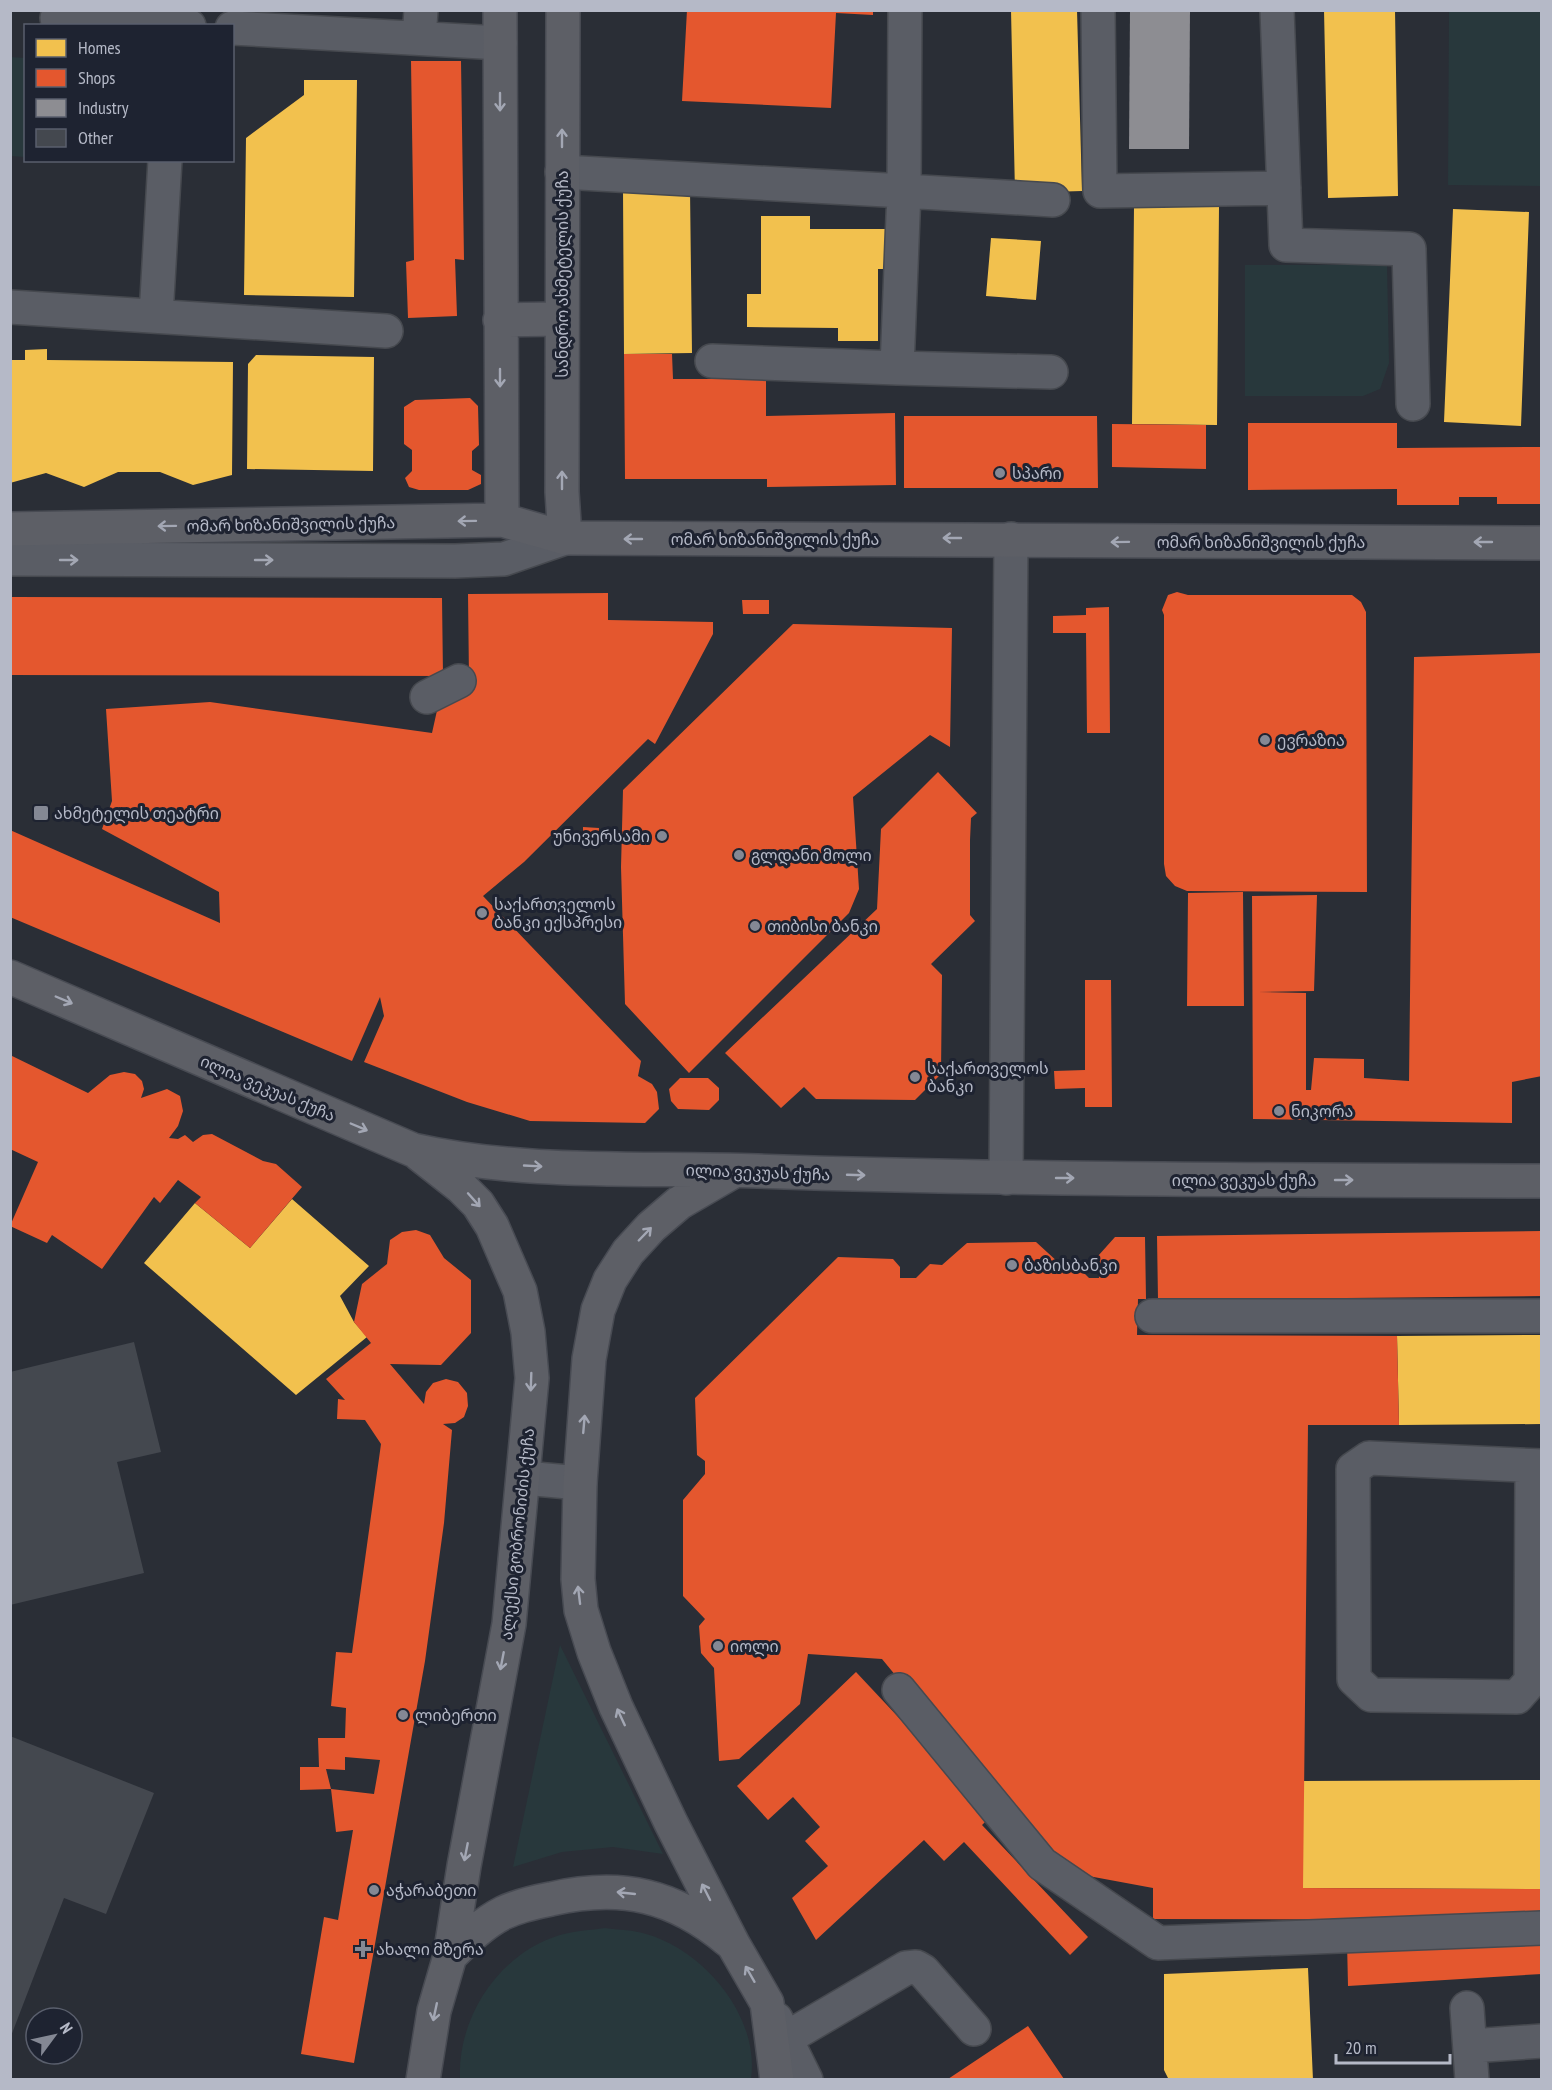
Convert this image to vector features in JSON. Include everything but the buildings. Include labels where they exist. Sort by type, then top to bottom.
[{"type":"main road","points":[[500,10],[502,520]]},
{"type":"main road","name":"სანდრო ახმეტელის ქუჩა","points":[[563,10],[562,492],[565,538]]},
{"type":"main road","points":[[500,320],[562,319]]},
{"type":"main road","name":"ომარ ხიზანიშვილის ქუჩა","points":[[10,529],[502,520],[565,538],[1542,543]]},
{"type":"main road","name":"ილია ვეკუას ქუჩა","points":[[10,977],[413,1150],[442,1156],[527,1166],[1006,1178],[1542,1181]]},
{"type":"main road","name":"ალექსი გობრონიძის ქუჩა","points":[[413,1150],[443,1171],[478,1204],[501,1245],[520,1291],[528,1332],[532,1378],[509,1624],[464,1866],[450,1956],[434,2011],[423,2079]]},
{"type":"main road","name":"ალექსი გობრონიძის ქუჩა","points":[[735,1171],[679,1203],[651,1227],[628,1252],[610,1281],[598,1310],[589,1359],[580,1483],[578,1579],[581,1610],[594,1652],[616,1707],[733,1944],[767,2003],[777,2079]]},
{"type":"main road","name":"ალექსი გობრონიძის ქუჩა","points":[[450,1956],[475,1932],[503,1913],[532,1903],[571,1894],[606,1891],[648,1896],[682,1908],[733,1944]]},
{"type":"street","points":[[897,368],[904,191],[905,10]]},
{"type":"street","points":[[1098,10],[1100,191],[1284,188]]},
{"type":"street","points":[[1277,10],[1286,245],[1409,249],[1413,404]]},
{"type":"street","points":[[57,18],[156,24]]},
{"type":"street","points":[[234,28],[420,24],[500,43]]},
{"type":"street","points":[[156,316],[165,162]]},
{"type":"street","points":[[562,172],[1053,200]]},
{"type":"street","points":[[10,306],[387,331]]},
{"type":"street","points":[[712,361],[1051,372]]},
{"type":"street","points":[[502,520],[504,559]]},
{"type":"street","points":[[10,560],[504,559],[565,538]]},
{"type":"street","points":[[1006,1178],[1011,539]]},
{"type":"street","points":[[427,697],[459,681]]},
{"type":"street","points":[[1152,1316],[1542,1316]]},
{"type":"street","points":[[1369,1458],[1537,1466],[1531,1681],[1517,1697],[1371,1695],[1354,1679],[1353,1469],[1369,1458]]},
{"type":"street","points":[[524,1478],[580,1483]]},
{"type":"street","points":[[899,1690],[1042,1864],[1158,1943],[1542,1928]]},
{"type":"street","points":[[785,2039],[906,1968],[916,1967],[923,1971],[974,2029]]},
{"type":"street","points":[[767,2003],[806,2079]]},
{"type":"street","points":[[1467,2008],[1472,2079]]},
{"type":"street","points":[[1471,2046],[1542,2041]]},
{"type":"shaded area","points":[[1449,11],[1541,11],[1541,186],[1448,185]]},
{"type":"shaded area","points":[[10,57],[24,58],[24,157],[11,156]]},
{"type":"shaded area","points":[[1245,265],[1387,265],[1389,363],[1380,389],[1363,396],[1245,396]]},
{"type":"shaded area","points":[[560,1645],[663,1854],[613,1847],[562,1852],[513,1867]]},
{"type":"shaded area","points":[[605,1928],[641,1933],[668,1942],[707,1971],[724,1989],[747,2032],[751,2056],[751,2079],[460,2079],[461,2056],[474,2011],[501,1972],[538,1944],[560,1935]]},
{"type":"place","name":"სპარი","points":[[1000,473]]},
{"type":"place","name":"ევრაზია","points":[[1265,740]]},
{"type":"place","name":"ახმეტელის თეატრი","points":[[41,813]]},
{"type":"place","name":"უნივერსამი","points":[[662,836]]},
{"type":"place","name":"გლდანი მოლი","points":[[739,855]]},
{"type":"place","name":"საქართველოს ბანკი ექსპრესი","points":[[482,913]]},
{"type":"place","name":"თიბისი ბანკი","points":[[755,926]]},
{"type":"place","name":"საქართველოს ბანკი","points":[[915,1077]]},
{"type":"place","name":"ნიკორა","points":[[1279,1111]]},
{"type":"place","name":"ბაზისბანკი","points":[[1012,1265]]},
{"type":"place","name":"იოლი","points":[[718,1646]]},
{"type":"place","name":"ლიბერთი","points":[[403,1715]]},
{"type":"place","name":"აჭარაბეთი","points":[[374,1890]]},
{"type":"place","name":"ახალი მზერა","points":[[363,1949]]}]
